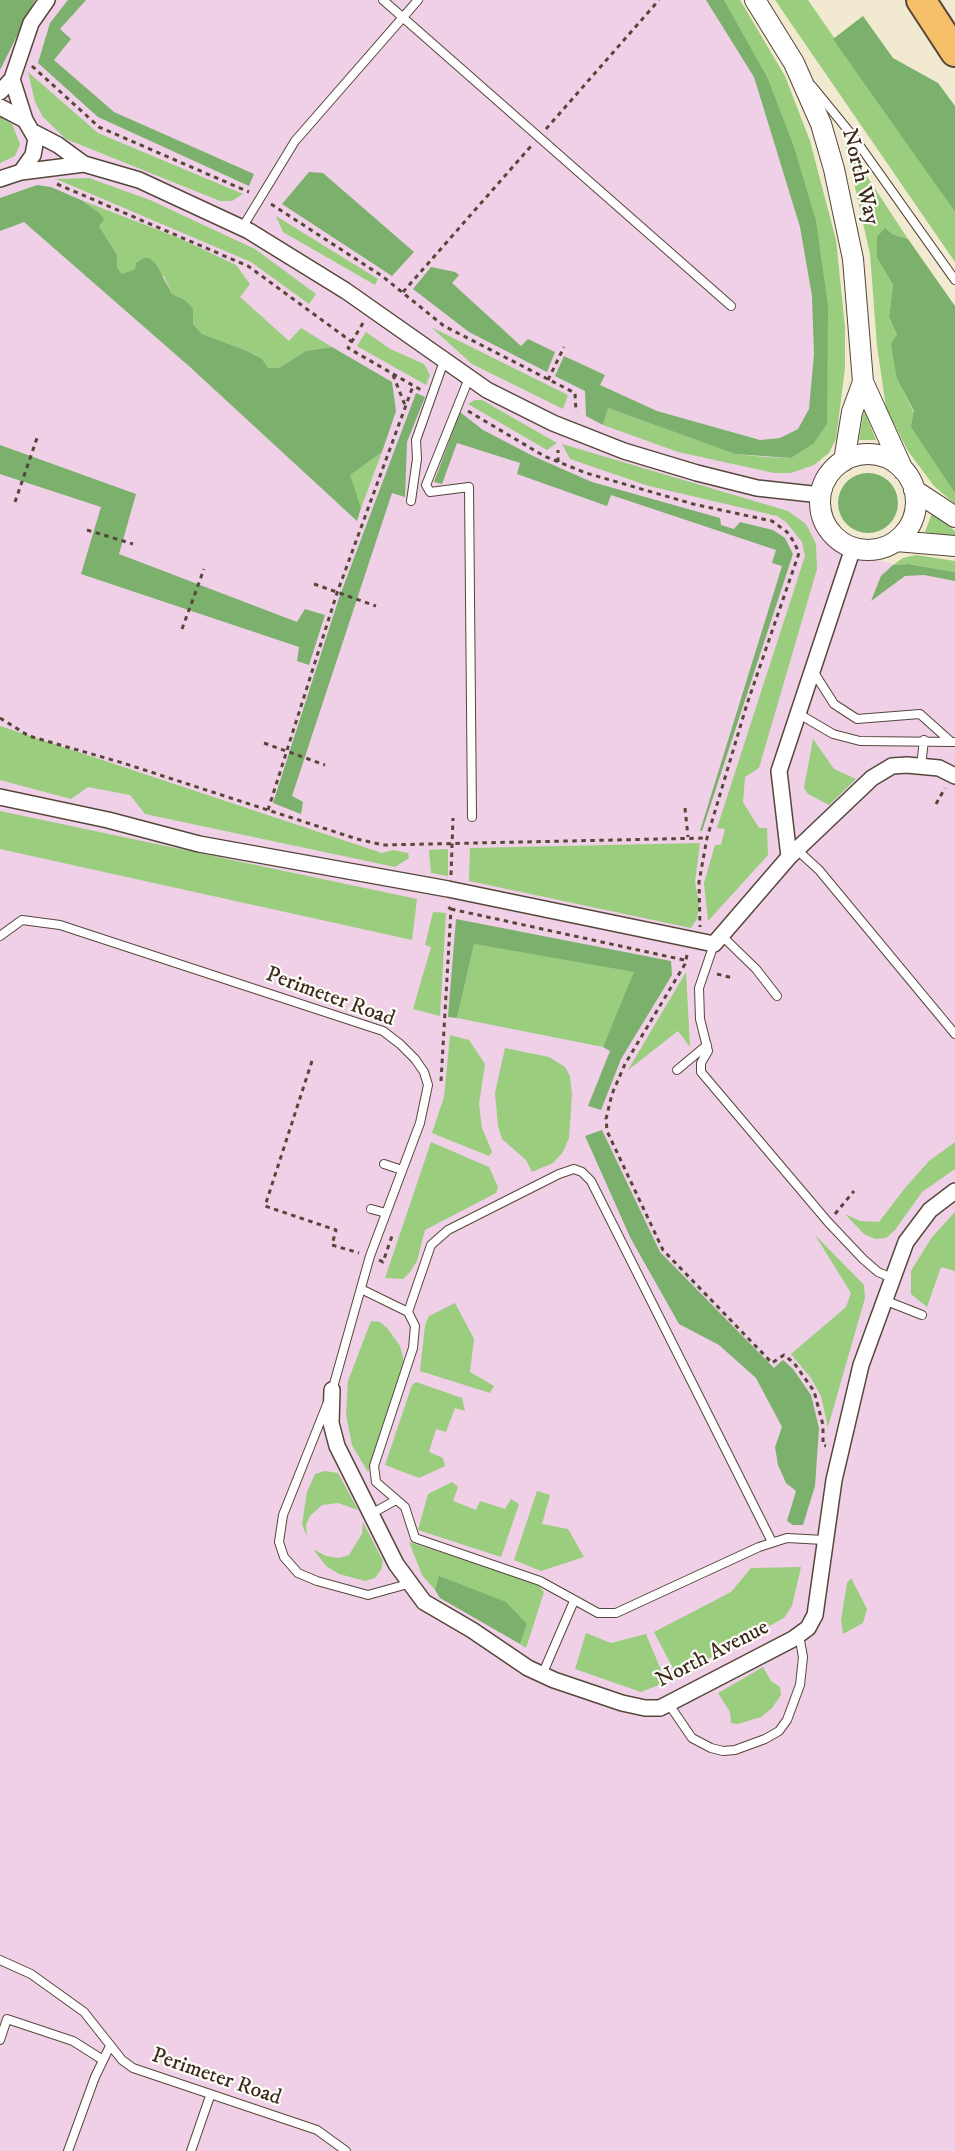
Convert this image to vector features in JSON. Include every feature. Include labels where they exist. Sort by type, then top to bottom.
[{"type":"highway","points":[[921,0],[955,52]]},
{"type":"street","points":[[0,92],[12,79],[32,23],[47,0]]},
{"type":"street","name":"North Way","points":[[755,0],[794,63],[821,124],[844,212],[853,259],[863,382],[903,470]]},
{"type":"street","points":[[12,79],[25,120],[35,133],[58,145],[84,164],[139,180],[243,228],[346,291],[468,378],[553,423],[624,451],[757,488],[821,495]]},
{"type":"street","points":[[0,107],[25,120]]},
{"type":"street","points":[[21,171],[36,148],[35,133]]},
{"type":"street","points":[[0,179],[21,171],[44,171],[84,164]]},
{"type":"street","name":"North Way","points":[[844,461],[852,412],[863,382]]},
{"type":"street","points":[[856,456],[882,456],[903,470],[914,490],[916,508],[909,527],[896,541],[883,548],[868,550],[853,548],[834,536],[827,527],[820,506],[821,495],[828,476],[844,461],[856,456]]},
{"type":"street","points":[[914,490],[955,517]]},
{"type":"street","points":[[896,541],[955,546]]},
{"type":"street","points":[[793,853],[779,771],[853,548]]},
{"type":"street","points":[[0,797],[108,820],[199,844],[448,889],[696,941],[717,940],[793,853],[872,778],[891,766],[939,768],[955,776]]},
{"type":"street","name":"North Avenue","points":[[332,1390],[331,1423],[337,1446],[408,1584],[424,1602],[542,1675],[645,1708],[660,1708],[799,1635],[808,1628],[815,1615],[824,1540],[861,1365],[906,1242],[930,1210],[955,1191]]},
{"type":"lane","points":[[383,0],[731,306]]},
{"type":"lane","points":[[243,228],[295,141],[418,0]]},
{"type":"lane","points":[[794,63],[852,135],[955,280]]},
{"type":"lane","points":[[411,501],[417,459],[416,440],[444,361]]},
{"type":"lane","points":[[468,378],[426,485],[430,492],[470,487],[472,817]]},
{"type":"lane","points":[[813,671],[834,704],[857,719],[920,714],[952,741]]},
{"type":"lane","points":[[799,714],[833,734],[860,741],[952,741]]},
{"type":"lane","points":[[921,766],[924,740]]},
{"type":"lane","points":[[793,853],[819,870],[955,1034]]},
{"type":"lane","name":"Perimeter Road","points":[[0,936],[22,920],[60,925],[383,1031],[400,1044],[424,1072],[428,1085],[420,1123],[370,1256],[332,1390],[283,1515],[279,1542],[284,1557],[297,1573],[368,1596],[408,1584]]},
{"type":"lane","points":[[777,996],[756,969],[717,940],[699,988],[700,1019],[708,1051],[701,1063],[701,1072],[828,1222],[863,1259],[878,1272],[892,1278]]},
{"type":"lane","points":[[677,1070],[707,1045]]},
{"type":"lane","points":[[384,1164],[402,1170]]},
{"type":"lane","points":[[408,1312],[431,1245],[448,1230],[559,1174],[574,1169],[582,1172],[591,1181],[772,1542]]},
{"type":"lane","points":[[371,1209],[386,1213]]},
{"type":"lane","points":[[361,1289],[408,1312],[415,1326],[413,1348],[374,1466],[376,1482],[405,1507],[411,1532],[416,1538],[540,1581],[598,1612],[616,1613],[772,1542],[787,1538],[824,1540]]},
{"type":"lane","points":[[884,1300],[922,1315]]},
{"type":"lane","points":[[371,1514],[396,1500]]},
{"type":"lane","points":[[542,1675],[574,1601]]},
{"type":"lane","points":[[668,1703],[692,1738],[711,1748],[723,1751],[735,1749],[779,1731],[787,1720],[800,1685],[803,1657],[799,1635]]},
{"type":"lane","name":"Perimeter Road","points":[[0,1960],[31,1974],[84,2012],[110,2046],[133,2068],[210,2096],[317,2130],[346,2151]]},
{"type":"lane","points":[[0,2040],[7,2019],[73,2041],[103,2060]]},
{"type":"lane","points":[[68,2151],[110,2046]]},
{"type":"lane","points":[[191,2151],[210,2096]]},
{"type":"path","points":[[19,55],[99,127],[261,198],[382,276],[444,326],[575,393],[576,412]]},
{"type":"path","points":[[44,171],[43,179],[248,266],[352,342]]},
{"type":"path","points":[[372,310],[348,348],[431,395]]},
{"type":"path","points":[[548,380],[564,346]]},
{"type":"path","points":[[392,374],[406,407]]},
{"type":"path","points":[[268,810],[337,593],[413,386]]},
{"type":"path","points":[[457,404],[502,434],[558,462],[586,473],[693,504],[772,521],[787,532],[799,553],[747,704],[707,838],[699,882],[702,922],[696,941],[684,960],[685,964],[625,1064],[612,1094],[606,1119],[607,1131],[663,1250],[772,1363],[784,1355],[794,1364],[814,1391],[823,1425],[823,1445],[841,1451]]},
{"type":"path","points":[[15,502],[37,438]]},
{"type":"path","points":[[558,450],[558,462]]},
{"type":"path","points":[[87,530],[133,544]]},
{"type":"path","points":[[183,629],[204,569]]},
{"type":"path","points":[[314,584],[376,606]]},
{"type":"path","points":[[0,718],[29,736],[357,839],[383,845],[707,838]]},
{"type":"path","points":[[264,744],[325,765]]},
{"type":"path","points":[[685,808],[688,837]]},
{"type":"path","points":[[453,818],[452,870],[444,907],[684,960]]},
{"type":"path","points":[[441,1084],[451,909]]},
{"type":"path","points":[[312,1061],[265,1206],[336,1230],[332,1245],[383,1262],[395,1229]]},
{"type":"path","points":[[828,1222],[854,1191]]},
{"type":"shaded area","points":[[0,0],[730,0],[798,127],[827,424],[811,518],[817,532],[842,552],[955,579],[955,2151],[0,2151]]},
{"type":"green space","points":[[0,0],[35,0],[0,70]]},
{"type":"green space","points":[[68,0],[86,0],[60,29],[71,39],[54,60],[114,112],[254,174],[249,186],[98,117],[38,63],[50,23]]},
{"type":"green space","points":[[706,0],[724,0],[767,77],[794,147],[816,221],[828,306],[827,424],[813,444],[791,458],[735,454],[608,408],[603,425],[586,416],[585,391],[555,376],[564,356],[605,375],[600,385],[657,411],[760,440],[780,438],[798,429],[809,409],[814,354],[812,296],[800,227],[754,77]]},
{"type":"green space","points":[[724,0],[740,0],[785,76],[810,141],[836,240],[845,327],[845,368],[836,439],[829,453],[814,465],[791,473],[774,473],[678,452],[603,425],[608,408],[735,454],[791,458],[813,444],[828,306],[767,78]]},
{"type":"green space","points":[[775,0],[808,0],[955,212],[955,262]]},
{"type":"green space","points":[[863,16],[893,58],[938,83],[955,106],[955,212],[833,39]]},
{"type":"green space","points":[[28,72],[98,133],[243,194],[232,201],[220,201],[66,139],[43,117],[35,102]]},
{"type":"green space","points":[[0,117],[12,124],[20,144],[15,156],[0,163]]},
{"type":"green space","points":[[845,143],[908,239],[892,234],[877,258],[893,285],[889,317],[897,335],[897,379],[955,493],[955,504],[934,486],[908,451],[886,408],[877,346],[870,254]]},
{"type":"green space","points":[[309,172],[323,173],[414,252],[392,276],[282,204]]},
{"type":"green space","points":[[89,178],[150,200],[255,249],[316,294],[309,304],[251,262],[56,179]]},
{"type":"green space","points":[[37,185],[51,187],[81,200],[98,212],[104,219],[99,226],[117,255],[117,267],[122,274],[135,269],[136,263],[144,258],[149,258],[156,264],[172,294],[185,300],[193,309],[193,324],[202,334],[245,350],[262,359],[268,368],[279,368],[306,351],[332,347],[392,382],[396,411],[382,452],[350,475],[361,508],[357,521],[190,367],[24,222],[0,231],[0,198]]},
{"type":"green space","points":[[81,200],[179,238],[236,265],[250,284],[240,297],[289,341],[301,328],[332,347],[306,351],[279,368],[268,368],[261,359],[245,350],[202,334],[193,324],[185,300],[172,294],[164,276],[136,263],[135,269],[122,274],[117,267],[117,255],[99,226],[98,212]]},
{"type":"green space","points":[[276,216],[378,279],[375,285],[283,232]]},
{"type":"green space","points":[[885,228],[892,234],[908,239],[955,306],[955,493],[911,427],[914,411],[897,379],[891,344],[897,335],[889,317],[893,285],[877,258],[877,237]]},
{"type":"green space","points":[[431,267],[459,275],[452,283],[521,346],[528,339],[555,352],[547,372],[469,332],[413,289]]},
{"type":"green space","points":[[431,327],[568,395],[563,409],[472,364]]},
{"type":"green space","points":[[366,332],[390,349],[424,364],[430,375],[426,385],[357,346]]},
{"type":"green space","points":[[416,393],[425,397],[407,442],[405,497],[392,493],[292,796],[303,802],[301,814],[273,803],[339,598]]},
{"type":"green space","points":[[475,400],[482,400],[557,443],[547,450],[468,404]]},
{"type":"green space","points":[[864,410],[876,440],[859,440]]},
{"type":"green space","points":[[460,412],[483,430],[535,457],[592,482],[720,518],[721,525],[734,529],[740,522],[773,530],[785,538],[793,554],[702,831],[700,831],[782,566],[772,563],[776,550],[611,495],[607,506],[517,474],[520,463],[457,443],[442,484],[434,482]]},
{"type":"green space","points":[[562,444],[788,511],[806,524],[816,544],[817,569],[759,768],[745,777],[743,802],[759,828],[767,828],[768,855],[708,921],[704,883],[715,845],[721,845],[725,829],[717,828],[805,556],[802,542],[786,522],[777,516],[649,486],[570,459]]},
{"type":"green space","points":[[0,445],[136,494],[119,554],[297,622],[305,609],[325,615],[309,665],[297,661],[299,647],[81,574],[101,507],[0,474]]},
{"type":"green space","points":[[382,452],[361,508],[349,475]]},
{"type":"green space","points":[[868,473],[889,482],[898,503],[889,524],[868,533],[847,524],[838,503],[847,482]]},
{"type":"green space","points":[[932,513],[955,531],[955,537],[925,532]]},
{"type":"green space","points":[[916,555],[955,561],[955,572],[908,564],[893,565],[903,558]]},
{"type":"green space","points":[[908,564],[955,572],[955,581],[924,575],[905,576],[871,601],[881,576],[893,565]]},
{"type":"green space","points":[[0,726],[382,853],[393,850],[408,853],[409,858],[395,867],[145,814],[130,795],[88,787],[71,799],[0,780]]},
{"type":"green space","points":[[813,739],[834,769],[856,779],[829,805],[808,794],[804,788]]},
{"type":"green space","points":[[0,811],[417,899],[412,940],[0,849]]},
{"type":"green space","points":[[700,843],[695,882],[699,904],[697,919],[691,928],[469,881],[470,848]]},
{"type":"green space","points":[[448,849],[448,876],[431,873],[429,850]]},
{"type":"green space","points":[[433,912],[446,913],[440,1016],[413,1009],[431,947],[425,945]]},
{"type":"green space","points":[[456,919],[671,961],[672,975],[621,1059],[601,1110],[588,1106],[610,1051],[603,1047],[634,972],[474,944],[457,1018],[448,1017]]},
{"type":"green space","points":[[474,944],[635,972],[603,1047],[457,1018]]},
{"type":"green space","points":[[686,972],[690,1047],[678,1031],[628,1070]]},
{"type":"green space","points":[[450,1035],[469,1040],[485,1064],[479,1104],[482,1128],[492,1152],[489,1156],[432,1133],[444,1097]]},
{"type":"green space","points":[[505,1048],[549,1057],[565,1067],[570,1076],[572,1095],[569,1138],[563,1152],[553,1163],[532,1172],[526,1160],[502,1139],[498,1126],[495,1093]]},
{"type":"green space","points":[[602,1130],[660,1252],[774,1368],[783,1360],[793,1369],[811,1395],[819,1428],[815,1486],[803,1525],[793,1525],[787,1521],[796,1491],[786,1483],[778,1465],[775,1447],[782,1427],[756,1378],[719,1345],[679,1324],[631,1239],[585,1136]]},
{"type":"green space","points":[[431,1142],[489,1167],[498,1187],[496,1193],[425,1230],[417,1261],[410,1272],[403,1279],[385,1278]]},
{"type":"green space","points":[[955,1142],[955,1169],[922,1192],[895,1230],[886,1238],[875,1239],[864,1234],[845,1214],[860,1221],[879,1222],[929,1161]]},
{"type":"green space","points":[[955,1212],[955,1271],[941,1267],[927,1307],[911,1294],[911,1271],[932,1237]]},
{"type":"green space","points":[[815,1235],[864,1285],[865,1298],[828,1427],[821,1396],[811,1378],[791,1354],[846,1307],[851,1293]]},
{"type":"green space","points":[[455,1303],[474,1339],[470,1372],[494,1386],[490,1393],[420,1371],[425,1325],[429,1316]]},
{"type":"green space","points":[[371,1321],[380,1322],[400,1346],[403,1369],[368,1472],[352,1445],[346,1415],[348,1381]]},
{"type":"green space","points":[[416,1382],[462,1398],[465,1411],[455,1408],[446,1432],[436,1429],[429,1452],[443,1458],[445,1466],[419,1478],[385,1465],[412,1385]]},
{"type":"green space","points":[[325,1471],[338,1473],[358,1510],[338,1503],[322,1505],[310,1516],[306,1525],[307,1537],[302,1524],[307,1492],[315,1474]]},
{"type":"green space","points":[[452,1482],[458,1487],[453,1501],[476,1510],[480,1501],[505,1509],[511,1499],[519,1504],[501,1557],[418,1530],[428,1494]]},
{"type":"green space","points":[[537,1491],[550,1495],[542,1524],[568,1529],[584,1557],[541,1571],[514,1560]]},
{"type":"green space","points":[[363,1522],[383,1561],[381,1570],[375,1578],[365,1581],[339,1574],[326,1566],[313,1549],[326,1556],[339,1558],[349,1555],[362,1534]]},
{"type":"green space","points":[[409,1542],[535,1582],[544,1592],[526,1648],[520,1644],[527,1624],[440,1576],[435,1590],[422,1575]]},
{"type":"green space","points":[[801,1567],[792,1606],[784,1618],[677,1676],[654,1632],[731,1592],[751,1568]]},
{"type":"green space","points":[[439,1576],[506,1602],[527,1624],[520,1644],[440,1598],[435,1590]]},
{"type":"green space","points":[[851,1578],[867,1609],[863,1623],[843,1634],[841,1621],[847,1583]]},
{"type":"green space","points":[[586,1633],[611,1643],[646,1634],[666,1682],[641,1692],[575,1669]]},
{"type":"green space","points":[[763,1667],[771,1681],[780,1687],[781,1695],[772,1708],[761,1717],[738,1724],[731,1723],[730,1712],[718,1693]]}]
